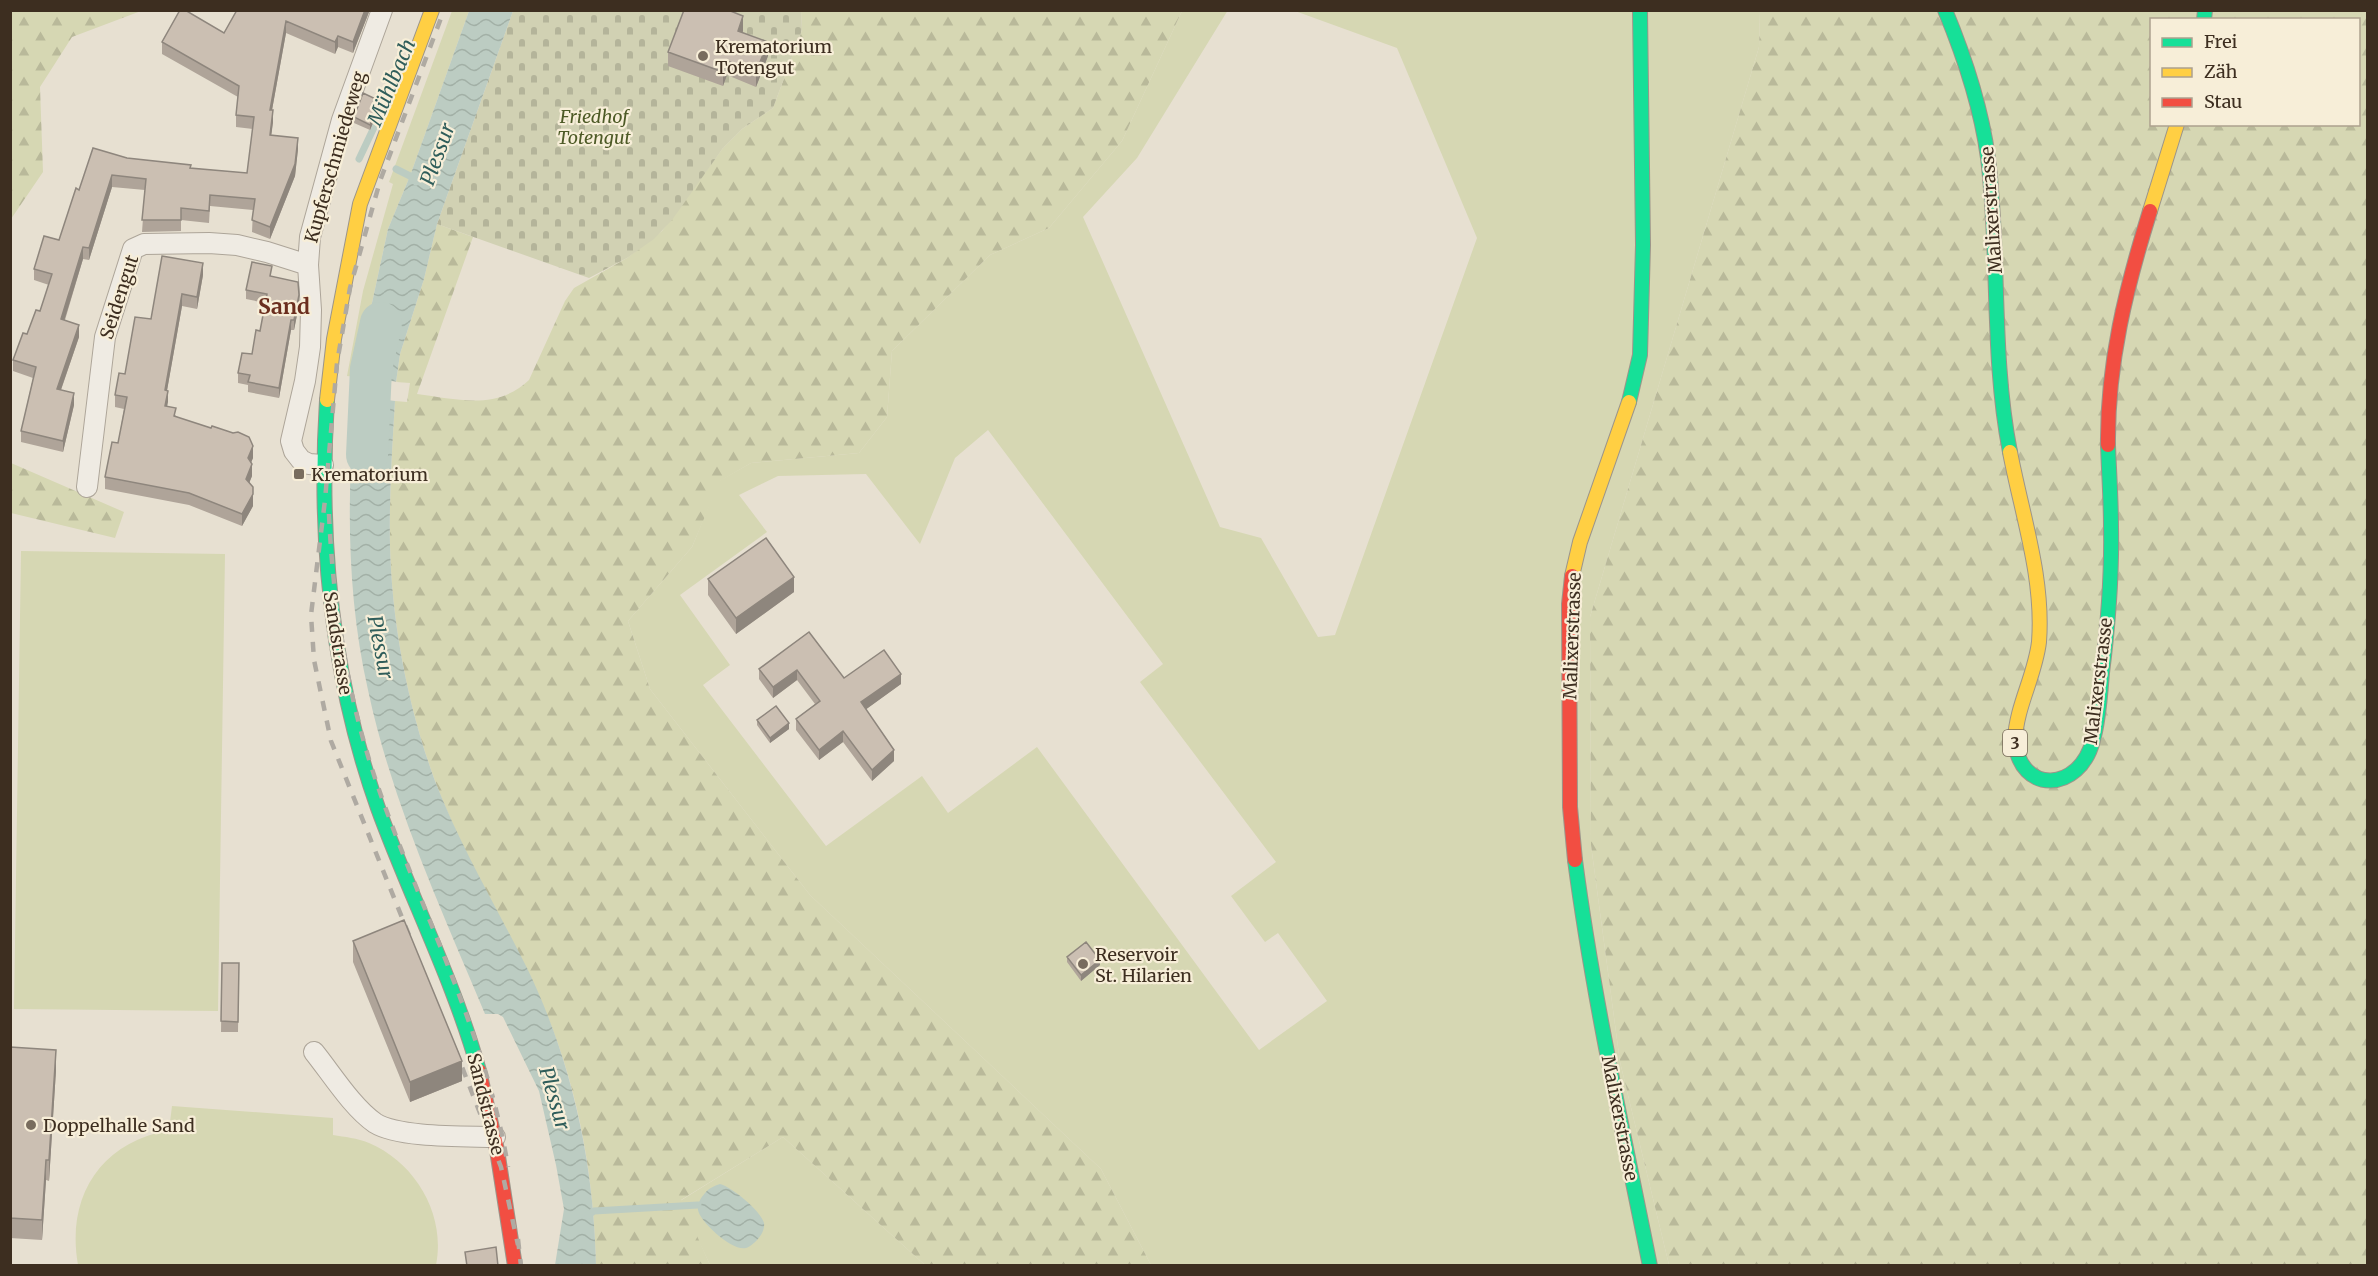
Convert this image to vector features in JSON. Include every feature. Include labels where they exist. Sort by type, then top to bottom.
[{"type":"main road","name":"Sandstrasse","points":[[432,10],[361,202],[331,357],[323,465],[326,494],[323,516],[328,579],[338,652],[354,729],[378,809],[467,1034],[485,1094],[495,1137],[515,1266]]},
{"type":"main road","name":"Malixerstrasse","points":[[1640,10],[1643,186],[1640,355],[1629,403],[1575,561],[1569,604],[1569,727],[1571,827],[1581,908],[1611,1074],[1650,1266]]},
{"type":"main road","name":"Malixerstrasse","points":[[1945,10],[1969,68],[1984,127],[1992,197],[2003,411],[2010,458],[2034,568],[2038,597],[2037,653],[2017,724],[2015,744],[2020,762],[2026,770],[2041,779],[2051,781],[2061,780],[2078,770],[2093,741],[2109,587],[2111,525],[2108,432],[2111,370],[2129,287],[2176,126]]},
{"type":"street","name":"Kupferschmiedeweg","points":[[323,465],[309,464],[301,460],[294,451],[291,441],[305,381],[310,346],[311,310],[308,266],[313,223],[336,140],[382,10]]},
{"type":"street","name":"Seidengut","points":[[87,487],[105,337],[133,249],[144,244],[228,244],[267,252],[308,266]]},
{"type":"street","points":[[314,1052],[358,1107],[377,1124],[391,1130],[409,1132],[495,1137]]},
{"type":"green space","points":[[11,10],[141,11],[72,37],[40,87],[43,172],[11,219]]},
{"type":"green space","points":[[1228,10],[1137,158],[1083,217],[1220,527],[1261,538],[1318,637],[1335,635],[1477,238],[1397,48],[1295,11],[1760,11],[1759,47],[1590,617],[1591,845],[1620,1062],[1669,1265],[1151,1265],[1101,1169],[810,895],[650,689],[628,621],[692,547],[719,481],[751,463],[859,453],[887,417],[892,351],[990,255],[1049,228],[1122,141],[1182,11]],"holes":[[[988,430],[1163,664],[1140,682],[1276,862],[1231,896],[1265,942],[1278,933],[1327,1001],[1259,1050],[1037,747],[948,813],[922,776],[826,846],[703,685],[730,665],[680,595],[767,532],[739,495],[778,476],[866,474],[920,544],[955,458]]]},
{"type":"green space","points":[[452,11],[469,11],[410,176],[388,229],[356,377],[347,376],[363,291],[393,184],[389,182]]},
{"type":"green space","name":"Friedhof Totengut","points":[[513,11],[801,11],[802,30],[773,108],[742,129],[723,148],[672,220],[654,239],[627,258],[589,278],[437,224]]},
{"type":"green space","points":[[801,11],[1182,11],[1122,141],[1049,228],[990,255],[892,351],[887,417],[859,453],[751,463],[720,481],[692,547],[628,621],[650,689],[810,895],[1101,1169],[1151,1265],[925,1265],[783,1137],[681,1200],[710,1265],[596,1265],[592,1198],[582,1131],[565,1065],[541,1001],[446,810],[425,753],[409,695],[398,636],[391,576],[390,510],[395,401],[407,402],[410,383],[396,382],[400,354],[424,279],[437,224],[473,237],[417,394],[461,400],[503,396],[529,380],[565,301],[574,288],[627,258],[662,231],[723,148],[742,129],[773,108],[802,30]]},
{"type":"green space","points":[[1760,11],[2367,11],[2367,1265],[1669,1265],[1620,1062],[1591,845],[1590,617],[1759,47]]},
{"type":"green space","points":[[11,463],[124,512],[115,538],[11,513]]},
{"type":"green space","points":[[21,551],[225,554],[218,1011],[14,1009]]},
{"type":"green space","points":[[172,1106],[333,1118],[333,1135],[369,1143],[401,1163],[413,1177],[432,1210],[438,1246],[436,1265],[78,1265],[77,1217],[83,1196],[93,1177],[107,1160],[124,1147],[145,1137],[169,1130]]},
{"type":"green space","points":[[783,1137],[925,1265],[710,1265],[680,1201]]},
{"type":"water","points":[[469,11],[513,11],[437,224],[424,279],[400,354],[396,382],[356,377],[388,229],[410,176]]},
{"type":"water","points":[[355,396],[395,401],[390,510],[391,576],[398,636],[409,695],[425,753],[445,805],[527,968],[556,1039],[578,1113],[585,1151],[591,1189],[596,1265],[555,1265],[564,1209],[539,1091],[503,1017],[498,1014],[485,1014],[419,855],[378,732],[361,654],[352,580],[350,507]]},
{"type":"water","points":[[720,1184],[745,1200],[762,1218],[764,1223],[760,1236],[747,1247],[740,1248],[726,1241],[700,1215],[698,1207],[701,1199],[708,1190]]},
{"type":"pier","points":[[353,377],[399,382],[396,384],[355,380]]},
{"type":"building","points":[[180,10],[185,10],[224,33],[237,10],[365,10],[353,42],[338,36],[335,42],[286,21],[270,110],[273,110],[270,135],[298,138],[295,164],[270,227],[252,220],[255,199],[210,195],[209,211],[181,208],[181,220],[142,220],[146,179],[112,175],[89,248],[83,247],[61,319],[79,325],[57,389],[74,393],[63,441],[21,431],[36,367],[13,360],[23,333],[27,334],[36,310],[40,311],[52,274],[34,269],[44,236],[59,240],[76,188],[79,190],[93,148],[127,158],[191,165],[190,168],[247,173],[254,117],[236,115],[239,86],[162,42]]},
{"type":"building","name":"Krematorium Totengut","points":[[684,10],[728,10],[743,16],[738,31],[768,42],[756,72],[727,61],[723,72],[668,52]]},
{"type":"building","points":[[363,93],[380,101],[370,125],[354,117]]},
{"type":"building","points":[[162,256],[203,263],[197,297],[182,294],[165,390],[168,391],[165,406],[176,408],[174,416],[211,428],[212,426],[233,433],[238,432],[249,437],[253,446],[248,458],[252,464],[246,479],[253,487],[253,494],[242,514],[189,493],[105,477],[112,442],[118,443],[127,397],[115,395],[119,373],[125,374],[135,317],[151,319]]},
{"type":"building","points":[[252,262],[272,266],[270,276],[298,282],[299,295],[294,320],[291,320],[279,388],[248,382],[250,375],[238,373],[242,353],[252,354],[256,330],[260,331],[267,294],[246,290]]},
{"type":"building","points":[[766,538],[794,577],[736,618],[708,579]]},
{"type":"building","points":[[11,565],[11,658],[10,658]]},
{"type":"building","points":[[809,632],[844,678],[884,650],[901,674],[861,702],[894,750],[872,770],[843,731],[819,750],[796,719],[820,701],[797,670],[773,687],[759,669]]},
{"type":"building","points":[[776,706],[789,723],[770,738],[757,720]]},
{"type":"building","points":[[404,920],[462,1061],[410,1082],[353,941]]},
{"type":"building","name":"Reservoir St. Hilarien","points":[[1086,942],[1100,960],[1081,975],[1067,957]]},
{"type":"building","points":[[222,963],[239,963],[238,1022],[221,1021]]},
{"type":"building","name":"Doppelhalle Sand","points":[[10,1047],[56,1050],[49,1160],[46,1160],[42,1220],[10,1218]]},
{"type":"building","points":[[496,1247],[498,1266],[467,1266],[465,1252]]},
{"type":"waterway","name":"Mühlbach","points":[[359,159],[378,119]]},
{"type":"waterway","name":"Mühlbach","points":[[396,169],[416,182]]},
{"type":"waterway","name":"Plessur","points":[[367,455],[371,369],[381,323]]},
{"type":"waterway","points":[[588,1215],[594,1211],[698,1205]]},
{"type":"railway","points":[[409,935],[331,741],[314,660],[311,615],[325,500],[337,363],[350,288],[380,181],[444,10]]},
{"type":"railway","points":[[329,514],[334,582],[343,649],[366,749],[393,829],[468,1020],[498,1117],[508,1167]]},
{"type":"railway","points":[[455,1049],[501,1167],[518,1245]]},
{"type":"railway","points":[[518,1239],[521,1266]]},
{"type":"traffic: fast","points":[[1629,402],[1640,355],[1643,245],[1640,10]]},
{"type":"traffic: fast","points":[[1945,10],[1971,82],[1988,158],[1992,195],[2000,379],[2010,452]]},
{"type":"traffic: fast","points":[[2204,18],[2205,10]]},
{"type":"traffic: fast","points":[[327,400],[325,452],[327,555],[339,658],[349,708],[378,808],[457,1004],[479,1071]]},
{"type":"traffic: fast","points":[[2015,740],[2019,758],[2027,771],[2038,778],[2051,780],[2064,778],[2076,770],[2086,757],[2093,740],[2099,707],[2110,582],[2111,517],[2108,445]]},
{"type":"traffic: fast","points":[[1575,860],[1600,1013],[1650,1266]]},
{"type":"traffic: slow","points":[[327,400],[334,339],[360,204],[432,10]]},
{"type":"traffic: slow","points":[[2150,211],[2176,126]]},
{"type":"traffic: slow","points":[[1572,576],[1580,542],[1629,402]]},
{"type":"traffic: slow","points":[[2010,452],[2031,547],[2040,618],[2037,655],[2019,716],[2015,740]]},
{"type":"traffic: jam","points":[[2108,445],[2111,385],[2120,326],[2133,269],[2150,211]]},
{"type":"traffic: jam","points":[[1572,576],[1569,604],[1570,807],[1575,860]]},
{"type":"traffic: jam","points":[[479,1071],[497,1150],[515,1266]]},
{"type":"place","name":"Krematorium Totengut","points":[[703,56]]},
{"type":"place","name":"Krematorium","points":[[299,474]]},
{"type":"place","name":"Reservoir St. Hilarien","points":[[1083,964]]},
{"type":"place","name":"Doppelhalle Sand","points":[[31,1125]]},
{"type":"district","name":"Sand","points":[[284,306]]}]
